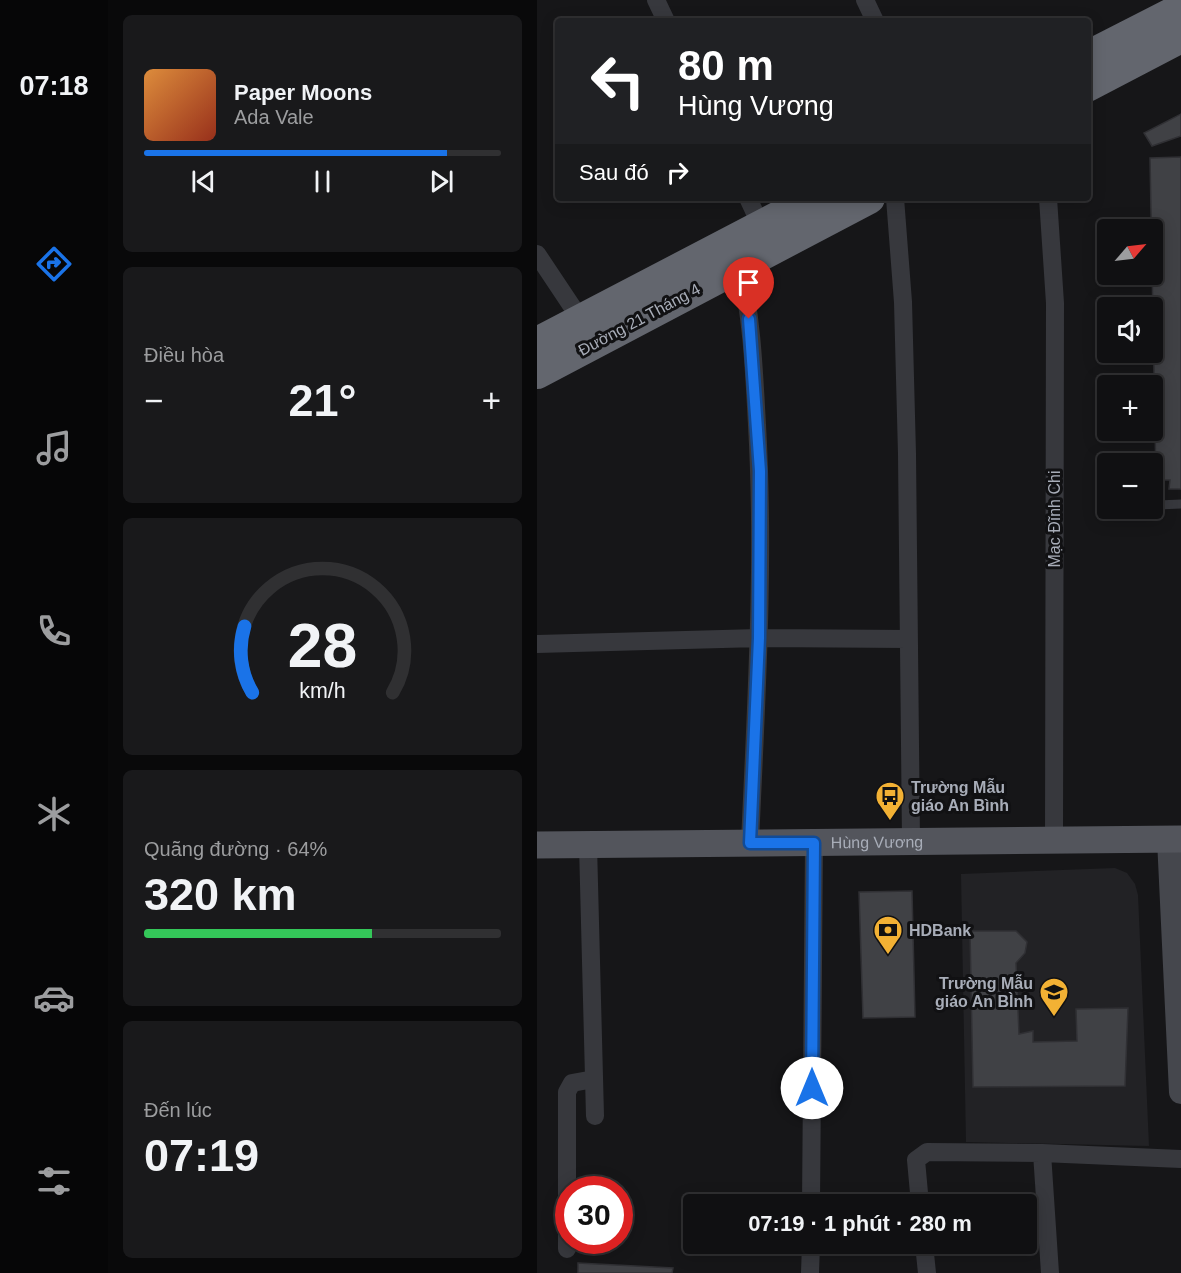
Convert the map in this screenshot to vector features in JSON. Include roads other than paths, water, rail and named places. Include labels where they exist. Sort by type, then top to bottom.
[{"type":"highway","points":[[1091,55],[1181,9]]},
{"type":"highway","points":[[1091,84],[1181,37]]},
{"type":"highway","name":"Đường 21 Tháng 4","points":[[537,343],[581,320],[755,212],[802,201]]},
{"type":"highway","name":"Đường 21 Tháng 4","points":[[537,373],[863,201]]},
{"type":"main road","name":"Hùng Vương","points":[[537,845],[1175,839]]},
{"type":"street","points":[[656,0],[665,18]]},
{"type":"street","points":[[865,0],[874,18]]},
{"type":"street","points":[[895,201],[903,326],[911,842]]},
{"type":"street","name":"Mạc Đĩnh Chi","points":[[1048,201],[1055,303],[1054,840]]},
{"type":"street","points":[[537,254],[581,320]]},
{"type":"street","points":[[740,266],[752,337],[760,471],[759,638],[750,843]]},
{"type":"street","points":[[537,644],[759,638],[908,639]]},
{"type":"street","points":[[1175,839],[1181,1092]]},
{"type":"street","points":[[811,1194],[814,843]]},
{"type":"street","points":[[588,845],[595,1116]]},
{"type":"street","points":[[567,1176],[567,1092],[572,1083],[594,1079]]},
{"type":"street","points":[[919,1194],[916,1160],[923,1153],[1042,1153],[1181,1159]]},
{"type":"street","points":[[1042,1153],[1050,1273]]},
{"type":"street","points":[[810,1273],[811,1254]]},
{"type":"street","points":[[925,1254],[927,1273]]},
{"type":"lane","points":[[1163,505],[1181,504]]},
{"type":"place","name":"Trường Mẫu giáo An Bình","points":[[890,822]]},
{"type":"place","name":"HDBank","points":[[888,956]]},
{"type":"place","name":"Trường Mẫu giáo An BÌnh","points":[[1054,1018]]}]
